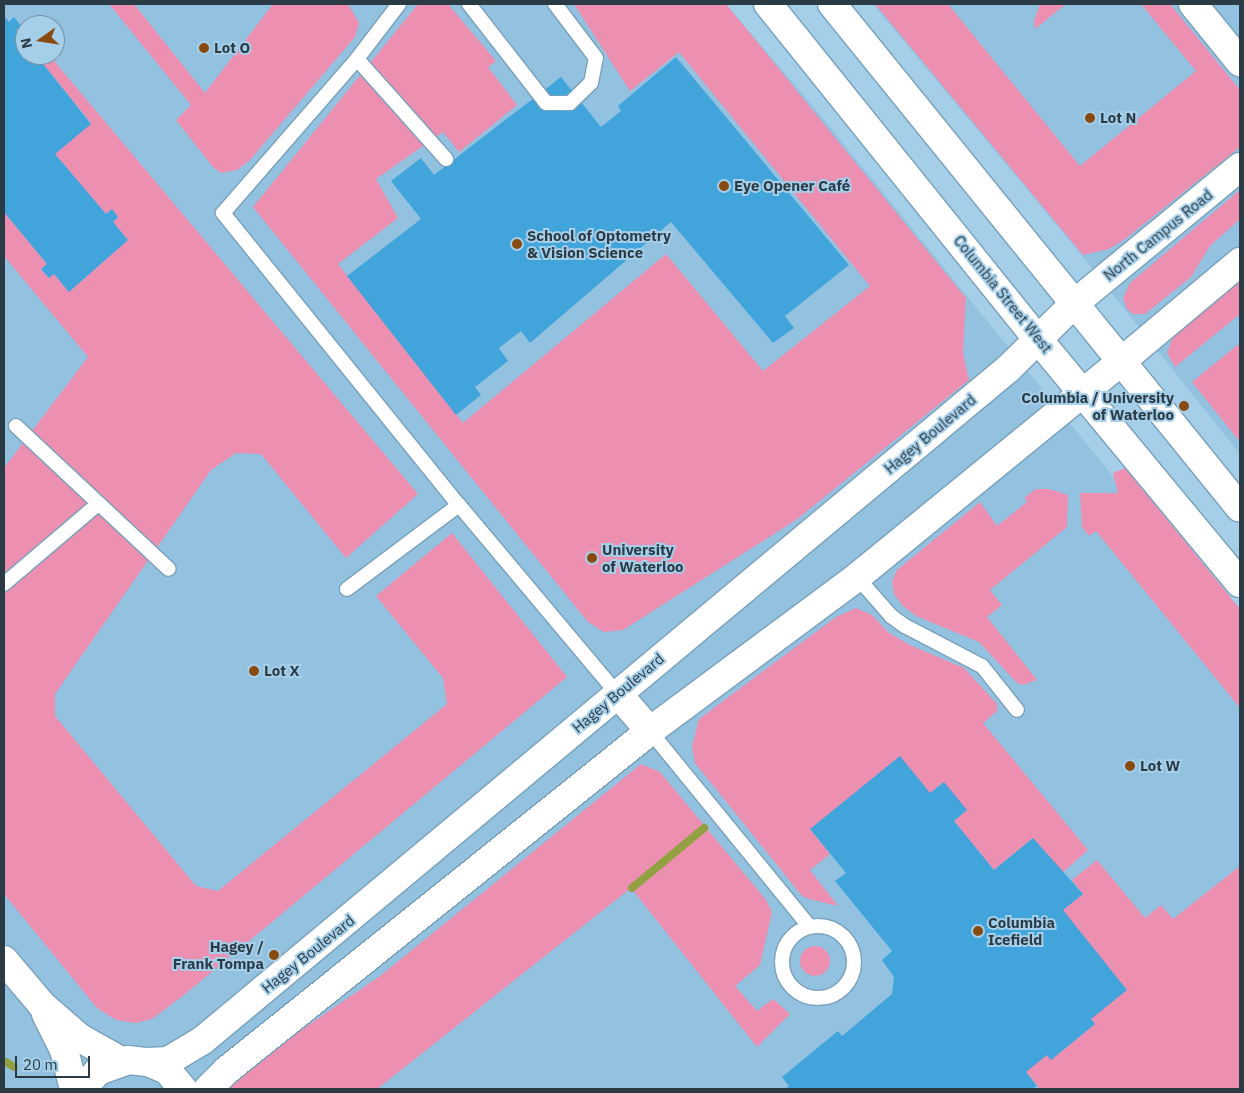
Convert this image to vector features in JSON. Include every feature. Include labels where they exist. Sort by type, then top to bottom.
[{"type":"street","name":"Columbia Street West","points":[[768,4],[1037,338],[1240,583]]},
{"type":"street","points":[[832,4],[1123,360],[1240,508]]},
{"type":"street","points":[[1193,4],[1240,62]]},
{"type":"street","name":"North Campus Road","points":[[1075,303],[1240,168]]},
{"type":"street","points":[[208,1089],[227,1070],[650,731],[857,577],[1084,394],[1240,262]]},
{"type":"street","name":"Hagey Boulevard","points":[[148,1062],[168,1061],[203,1040],[392,885],[617,692],[987,387],[1075,303]]},
{"type":"street","points":[[617,692],[650,731]]},
{"type":"street","points":[[4,960],[42,1005],[80,1038],[121,1061]]},
{"type":"street","points":[[42,1005],[64,1050],[74,1089]]},
{"type":"street","points":[[82,1089],[98,1071],[121,1061],[148,1062],[167,1070],[183,1089]]},
{"type":"lane","points":[[399,4],[358,59],[223,213],[459,505],[617,692]]},
{"type":"lane","points":[[469,4],[546,103],[570,103],[591,83],[596,58],[555,4]]},
{"type":"lane","points":[[358,59],[446,159]]},
{"type":"lane","points":[[16,426],[169,570]]},
{"type":"lane","points":[[4,584],[98,504]]},
{"type":"lane","points":[[347,589],[459,505]]},
{"type":"lane","points":[[857,577],[898,621],[982,666],[1017,710]]},
{"type":"lane","points":[[650,731],[809,926]]},
{"type":"lane","points":[[821,925],[843,935],[854,956],[850,979],[836,994],[826,998],[809,997],[798,992],[783,974],[783,950],[798,931],[809,926],[821,925]]},
{"type":"shaded area","name":"University of Waterloo","points":[[4,4],[726,4],[821,116],[1240,633],[1240,1089],[4,1089]]},
{"type":"shaded area","points":[[109,4],[134,4],[205,93],[273,4],[348,4],[359,23],[355,37],[250,160],[237,170],[221,173],[213,167],[176,120],[191,105]]},
{"type":"shaded area","points":[[418,4],[448,4],[496,61],[488,67],[517,105],[459,152],[443,132],[376,179],[398,218],[338,264],[463,423],[666,254],[763,371],[870,286],[679,52],[630,91],[574,4],[726,4],[966,298],[963,353],[969,380],[796,520],[623,630],[604,632],[588,622],[253,207]]},
{"type":"shaded area","points":[[873,4],[1240,4],[1240,454],[1078,251]]},
{"type":"shaded area","points":[[875,4],[948,4],[1080,166],[1196,71],[1141,4],[1170,4],[1240,90],[1240,147],[1125,239],[1109,249],[1083,255]]},
{"type":"shaded area","points":[[1040,4],[1066,4],[1035,29],[1034,21]]},
{"type":"shaded area","points":[[44,65],[57,65],[418,494],[346,558],[261,454],[236,453],[211,470],[55,694],[55,716],[196,886],[218,891],[447,704],[443,678],[376,596],[452,533],[567,677],[184,995],[152,1019],[135,1023],[116,1020],[97,1008],[4,894],[4,468],[88,357],[4,256],[4,212],[47,264],[41,270],[49,278],[54,274],[69,292],[128,240],[113,222],[118,217],[112,209],[106,214],[55,154],[91,123]]},
{"type":"shaded area","points":[[1240,190],[1240,219],[1210,246],[1191,277],[1145,314],[1133,314],[1127,309],[1123,298],[1130,283]]},
{"type":"shaded area","points":[[1240,276],[1240,314],[1175,367],[1167,353],[1175,332]]},
{"type":"shaded area","points":[[1240,343],[1240,442],[1192,382]]},
{"type":"shaded area","points":[[1125,468],[1240,609],[1240,708],[1096,531],[1089,536],[1082,527],[1080,493],[1118,493],[1113,473]]},
{"type":"shaded area","points":[[1036,489],[1049,489],[1068,495],[1067,527],[990,590],[1002,605],[987,617],[1037,680],[1023,685],[1017,683],[979,642],[916,616],[903,606],[894,594],[892,581],[897,570],[980,502],[997,526],[1027,502],[1025,497]]},
{"type":"shaded area","points":[[856,608],[872,615],[889,633],[910,645],[964,668],[997,704],[997,711],[983,723],[1088,850],[1062,873],[1033,838],[994,870],[954,821],[944,782],[930,793],[810,829],[830,854],[810,870],[838,906],[809,899],[802,896],[695,763],[692,746],[699,719],[836,617]]},
{"type":"shaded area","points":[[641,764],[660,772],[766,900],[772,912],[760,965],[735,986],[757,1011],[773,999],[790,1014],[757,1047],[631,888],[377,1089],[224,1089],[240,1072],[380,976]]},
{"type":"shaded area","points":[[1097,860],[1145,918],[1161,905],[1173,919],[1240,866],[1240,1089],[1040,1089],[961,992],[1083,894],[1072,880]],"holes":[[[1091,1019],[1095,1024],[1051,1060],[1047,1055]]]},
{"type":"shaded area","points":[[815,946],[826,950],[830,961],[826,972],[815,976],[804,972],[800,961],[804,950]]},
{"type":"building","points":[[4,16],[9,22],[14,17],[15,18],[15,65],[44,65],[91,124],[55,154],[106,214],[112,209],[118,217],[113,222],[128,240],[69,292],[54,274],[49,278],[41,269],[47,264],[4,212]]},
{"type":"building","name":"School of Optometry & Vision Science","points":[[676,57],[849,265],[785,316],[794,328],[773,343],[671,222],[530,343],[521,331],[499,348],[508,361],[475,387],[481,395],[456,415],[347,276],[421,219],[391,181],[421,158],[434,175],[561,77],[601,127],[621,111],[618,106]]},
{"type":"building","name":"Columbia Icefield","points":[[900,756],[930,793],[944,782],[967,810],[954,821],[994,870],[1033,838],[1083,894],[1063,910],[1127,990],[1091,1019],[1095,1024],[1051,1060],[1047,1055],[1026,1072],[1037,1086],[1032,1089],[785,1089],[789,1086],[782,1077],[838,1031],[842,1036],[892,994],[894,977],[882,960],[892,951],[835,881],[846,873],[810,829]]},
{"type":"waterway","points":[[632,888],[704,828]]},
{"type":"waterway","points":[[6,1062],[14,1067]]},
{"type":"place","name":"Lot O","points":[[204,48]]},
{"type":"place","name":"Lot N","points":[[1090,118]]},
{"type":"place","name":"Eye Opener Café","points":[[724,186]]},
{"type":"place","name":"School of Optometry & Vision Science","points":[[517,244]]},
{"type":"place","name":"Columbia / University of Waterloo","points":[[1184,406]]},
{"type":"place","name":"University of Waterloo","points":[[592,558]]},
{"type":"place","name":"Lot X","points":[[254,671]]},
{"type":"place","name":"Lot W","points":[[1130,766]]},
{"type":"place","name":"Columbia Icefield","points":[[978,931]]},
{"type":"place","name":"Hagey / Frank Tompa","points":[[274,955]]}]
